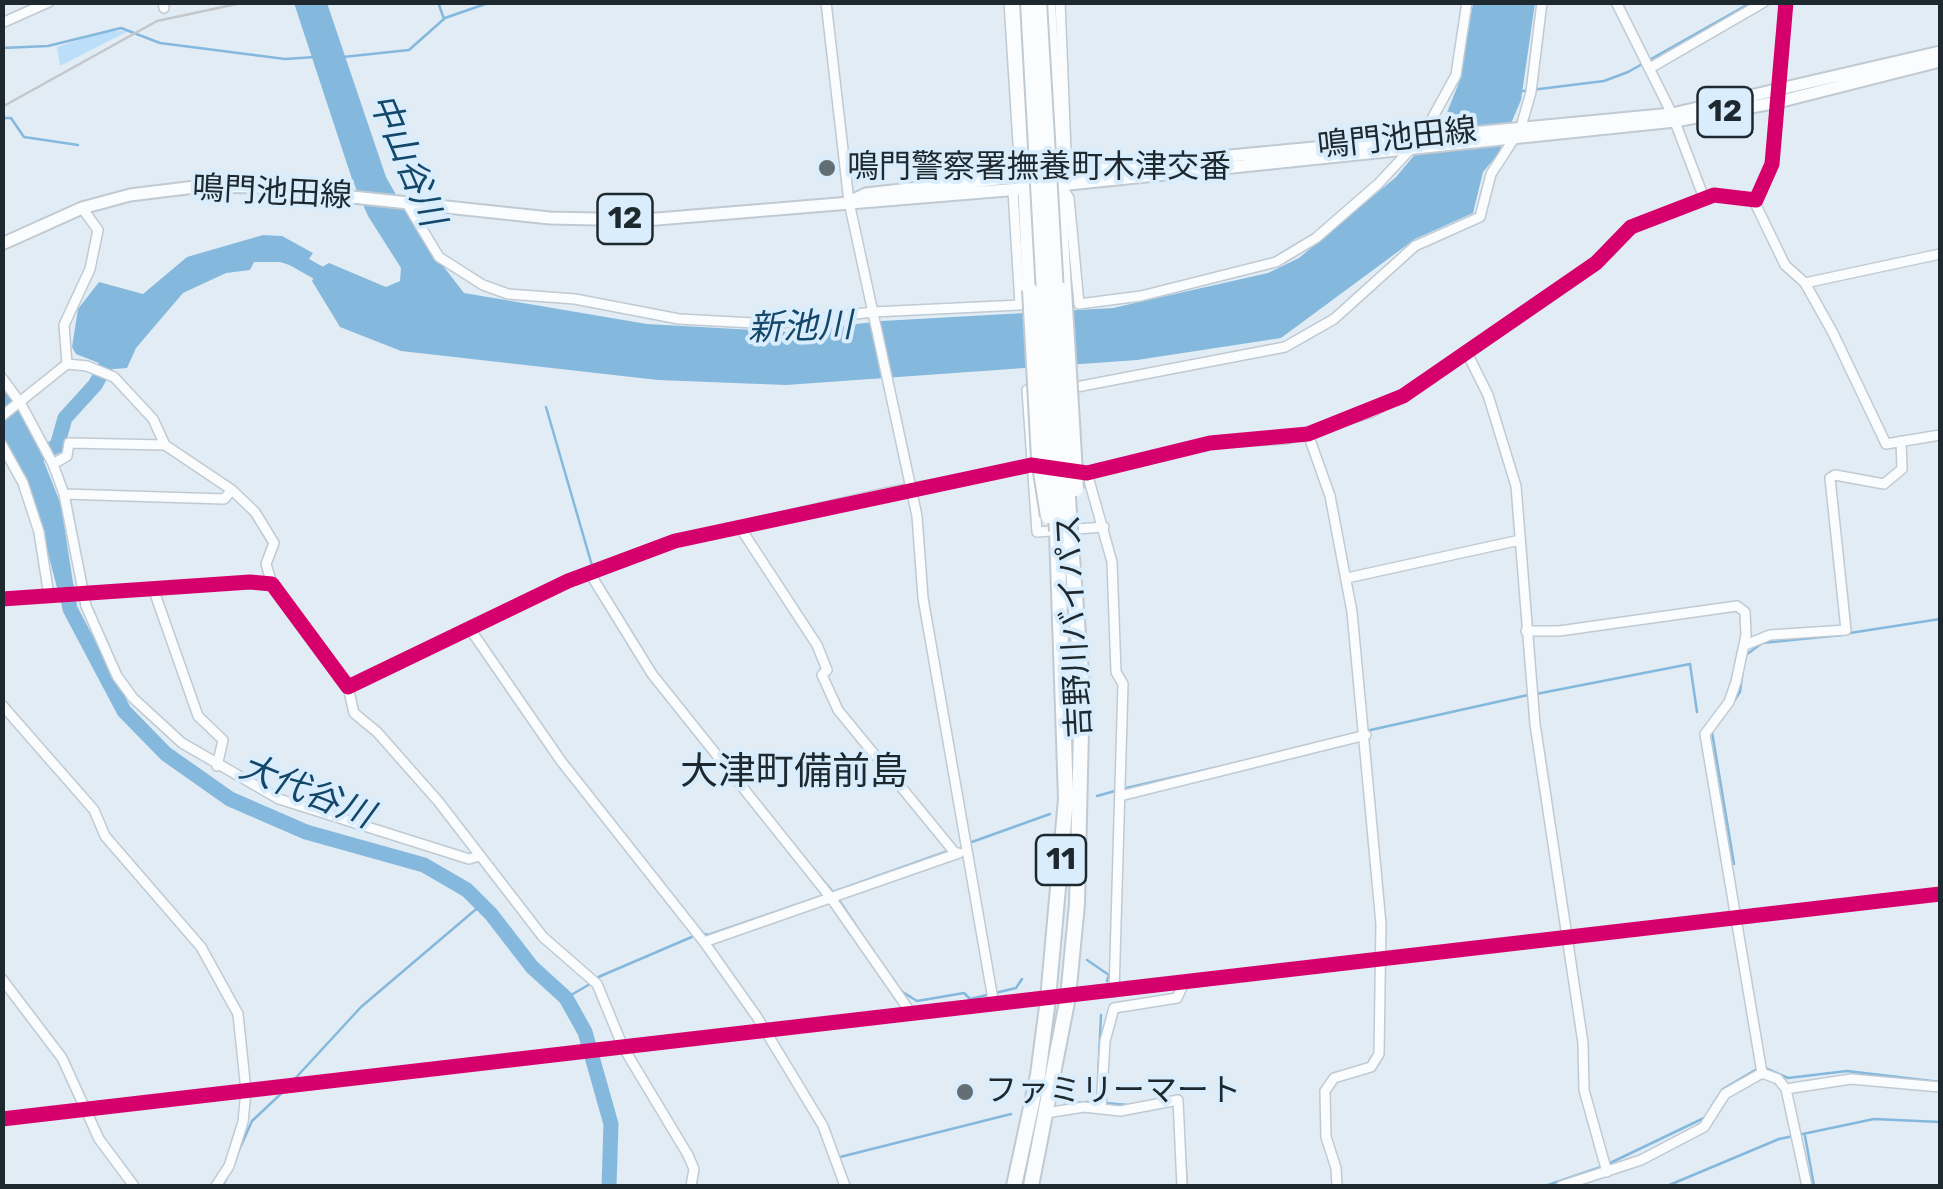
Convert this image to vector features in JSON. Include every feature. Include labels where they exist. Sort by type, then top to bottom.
[{"type":"highway","points":[[1016,2],[1022,138],[1020,185]]},
{"type":"highway","name":"吉野川バイパス","points":[[1028,2],[1063,531],[1079,614],[1083,759],[1068,997],[1031,1186]]},
{"type":"highway","name":"吉野川バイパス","points":[[1014,1186],[1038,1074],[1066,799],[1059,566],[1063,531],[1039,2]]},
{"type":"highway","points":[[1048,2],[1064,290],[1063,531]]},
{"type":"highway","name":"11","points":[[1020,185],[1040,459],[1063,531]]},
{"type":"main road","name":"鳴門池田線","points":[[1779,97],[1940,52]]},
{"type":"main road","name":"鳴門池田線","points":[[2,244],[82,208],[130,196],[203,186],[550,218],[645,220],[850,202],[866,194],[1020,185],[1674,117],[1940,62]]},
{"type":"street","points":[[2,23],[49,2]]},
{"type":"street","points":[[826,2],[850,202],[921,549],[922,598],[961,853],[994,1005]]},
{"type":"street","points":[[403,202],[438,257],[483,286],[508,294],[575,300],[663,317],[772,324],[1020,305],[1020,185],[1008,2]]},
{"type":"street","points":[[1060,2],[1066,151],[1060,178],[1069,198],[1077,300],[1084,304],[1141,296],[1276,262],[1316,238],[1419,142],[1456,75],[1466,2]]},
{"type":"street","points":[[1104,528],[1037,532],[1027,390],[1082,388],[1205,359],[1285,347],[1334,319],[1415,246],[1480,217],[1491,174],[1530,92],[1542,2]]},
{"type":"street","points":[[1616,2],[1674,117],[1704,198]]},
{"type":"street","points":[[1650,68],[1764,2]]},
{"type":"street","points":[[1754,201],[1770,174],[1786,2]]},
{"type":"street","points":[[348,687],[589,572],[675,541],[1031,465],[1086,474],[1210,443],[1308,434],[1386,406],[1596,263],[1630,226],[1704,198],[1727,195],[1754,201]]},
{"type":"street","points":[[1754,201],[1785,264],[1805,283],[1886,444],[1940,435]]},
{"type":"street","points":[[67,364],[64,325],[90,268],[98,230],[82,208]]},
{"type":"street","points":[[1805,283],[1940,254]]},
{"type":"street","points":[[1467,353],[1488,394],[1516,486],[1526,632],[1565,938],[1583,1043],[1584,1090],[1607,1172]]},
{"type":"street","points":[[2,416],[67,364],[87,366],[128,388],[153,419],[165,444],[232,490],[255,512],[274,543],[266,564],[272,584],[348,687],[354,713],[420,781],[543,937],[597,984],[618,1048],[688,1155],[694,1170],[691,1186]]},
{"type":"street","points":[[2,378],[49,456],[64,494],[81,594],[117,676],[133,698],[182,743],[217,766],[300,808],[469,858],[479,856]]},
{"type":"street","points":[[1308,434],[1330,496],[1346,578],[1366,735],[1380,960],[1378,1054],[1371,1066],[1334,1078],[1325,1091],[1326,1136],[1337,1186]]},
{"type":"street","points":[[1745,644],[1770,635],[1846,630],[1830,478],[1835,475],[1884,484],[1902,469],[1901,440]]},
{"type":"street","points":[[49,456],[67,456],[70,443],[165,444]]},
{"type":"street","points":[[2,445],[23,483],[53,596]]},
{"type":"street","points":[[1086,474],[1104,528],[1115,590],[1116,672],[1123,684],[1114,992]]},
{"type":"street","points":[[64,494],[224,498],[232,490]]},
{"type":"street","points":[[739,526],[818,644],[827,670],[822,675],[838,710],[961,853]]},
{"type":"street","points":[[1346,578],[1520,540]]},
{"type":"street","points":[[589,572],[652,674],[831,898],[911,1013]]},
{"type":"street","points":[[2,599],[250,582],[272,584]]},
{"type":"street","points":[[154,591],[198,716],[223,740],[217,766]]},
{"type":"street","points":[[1526,632],[1559,631],[1737,606],[1745,612],[1745,644],[1728,702],[1705,734],[1762,1073]]},
{"type":"street","points":[[470,629],[560,762],[704,942],[796,1075],[823,1126],[845,1186]]},
{"type":"street","points":[[2,705],[94,810],[105,836],[212,963],[238,1014],[246,1091],[238,1140],[216,1186]]},
{"type":"street","points":[[1120,796],[1366,735]]},
{"type":"street","points":[[704,942],[961,853]]},
{"type":"street","points":[[2,1119],[1183,985],[1940,894]]},
{"type":"street","points":[[2,978],[62,1058],[89,1109],[99,1140],[134,1186]]},
{"type":"street","points":[[1102,1105],[1106,1042],[1114,1008],[1177,998],[1183,985]]},
{"type":"street","points":[[1762,1073],[1778,1079],[1786,1089],[1807,1186]]},
{"type":"street","points":[[1561,1186],[1607,1172],[1704,1127],[1725,1094],[1762,1073]]},
{"type":"street","points":[[1786,1089],[1851,1079],[1940,1087]]},
{"type":"street","points":[[1046,1113],[1102,1105],[1120,1111],[1178,1100],[1182,1186]]},
{"type":"shaded area","points":[[294,3],[327,3],[386,177],[419,235],[464,293],[647,324],[790,332],[882,321],[1113,308],[1268,273],[1299,258],[1396,177],[1444,120],[1460,80],[1473,3],[1535,3],[1521,100],[1498,154],[1483,172],[1473,213],[1415,239],[1281,338],[1137,360],[786,385],[658,380],[401,351],[340,327],[312,281],[319,269],[329,263],[386,287],[400,281],[401,268],[368,216],[352,179]]},
{"type":"shaded area","points":[[106,31],[128,31],[60,66],[57,47]]},
{"type":"shaded area","points":[[263,235],[282,236],[313,253],[302,269],[280,262],[254,262],[250,270],[226,273],[183,293],[136,348],[127,368],[114,369],[76,354],[72,347],[78,309],[99,282],[143,294],[187,257]]},
{"type":"shaded area","points":[[3,384],[37,444],[61,505],[76,602],[61,603],[33,496],[3,435]]},
{"type":"waterway","points":[[438,2],[444,19]]},
{"type":"waterway","points":[[343,57],[409,50],[445,18],[491,2]]},
{"type":"waterway","points":[[1523,91],[1604,81],[1628,72],[1752,2]]},
{"type":"waterway","points":[[2,48],[48,46],[121,28],[160,43],[285,59],[315,57]]},
{"type":"waterway","points":[[3,118],[11,118],[24,137],[78,145]]},
{"type":"waterway","name":"新池川","points":[[287,255],[331,280]]},
{"type":"waterway","name":"新池川","points":[[31,458],[57,446],[65,418],[95,385],[115,350]]},
{"type":"waterway","points":[[546,407],[593,569]]},
{"type":"waterway","name":"大代谷川","points":[[66,586],[70,609],[124,711],[166,754],[230,799],[306,832],[424,865],[467,890],[491,914],[532,967],[566,998],[585,1032],[611,1124],[609,1186]]},
{"type":"waterway","points":[[615,606],[642,650]]},
{"type":"waterway","points":[[1850,633],[1940,619]]},
{"type":"waterway","points":[[1746,655],[1762,643],[1842,635]]},
{"type":"waterway","points":[[1536,694],[1690,664],[1697,712]]},
{"type":"waterway","points":[[1722,719],[1740,692],[1743,668]]},
{"type":"waterway","points":[[1366,731],[1528,695]]},
{"type":"waterway","points":[[1712,732],[1734,864]]},
{"type":"waterway","points":[[1122,789],[1236,763]]},
{"type":"waterway","points":[[1097,796],[1115,791]]},
{"type":"waterway","points":[[969,843],[1050,814]]},
{"type":"waterway","points":[[810,865],[833,892],[948,851]]},
{"type":"waterway","points":[[701,933],[708,935],[825,895]]},
{"type":"waterway","points":[[839,900],[876,956]]},
{"type":"waterway","points":[[291,1083],[361,1007],[481,905]]},
{"type":"waterway","points":[[596,978],[694,936]]},
{"type":"waterway","points":[[1087,960],[1109,975],[1107,981]]},
{"type":"waterway","points":[[901,991],[917,1001],[964,993],[970,999],[1016,988],[1022,979]]},
{"type":"waterway","points":[[566,998],[590,984]]},
{"type":"waterway","points":[[1098,1079],[1101,1015]]},
{"type":"waterway","points":[[1765,1068],[1788,1078],[1847,1071],[1940,1082]]},
{"type":"waterway","points":[[1711,1107],[1723,1089],[1757,1069]]},
{"type":"waterway","points":[[223,1186],[252,1121],[286,1089]]},
{"type":"waterway","points":[[1180,1096],[1187,1186]]},
{"type":"waterway","points":[[1065,1104],[1098,1101]]},
{"type":"waterway","points":[[1106,1103],[1128,1105]]},
{"type":"waterway","points":[[840,1157],[1011,1114]]},
{"type":"waterway","points":[[1608,1164],[1704,1118]]},
{"type":"waterway","points":[[1667,1186],[1779,1139],[1874,1119],[1940,1122]]},
{"type":"waterway","points":[[1805,1136],[1814,1186]]},
{"type":"waterway","points":[[1545,1186],[1601,1167]]},
{"type":"railway","points":[[2,107],[157,21],[246,2]]},
{"type":"cycle path","points":[[2,599],[250,582],[272,584],[348,687],[568,581],[675,541],[1031,465],[1087,473],[1210,443],[1308,434],[1403,396],[1596,263],[1631,227],[1714,195],[1756,200],[1772,164],[1786,2]]},
{"type":"cycle path","points":[[2,1119],[1940,894]]},
{"type":"place","name":"鳴門警察署撫養町木津交番","points":[[827,168]]},
{"type":"place","name":"ファミリーマート","points":[[965,1092]]},
{"type":"district","name":"大津町備前島","points":[[794,773]]},
{"type":"water label","name":"中山谷川","points":[[406,160]]}]
